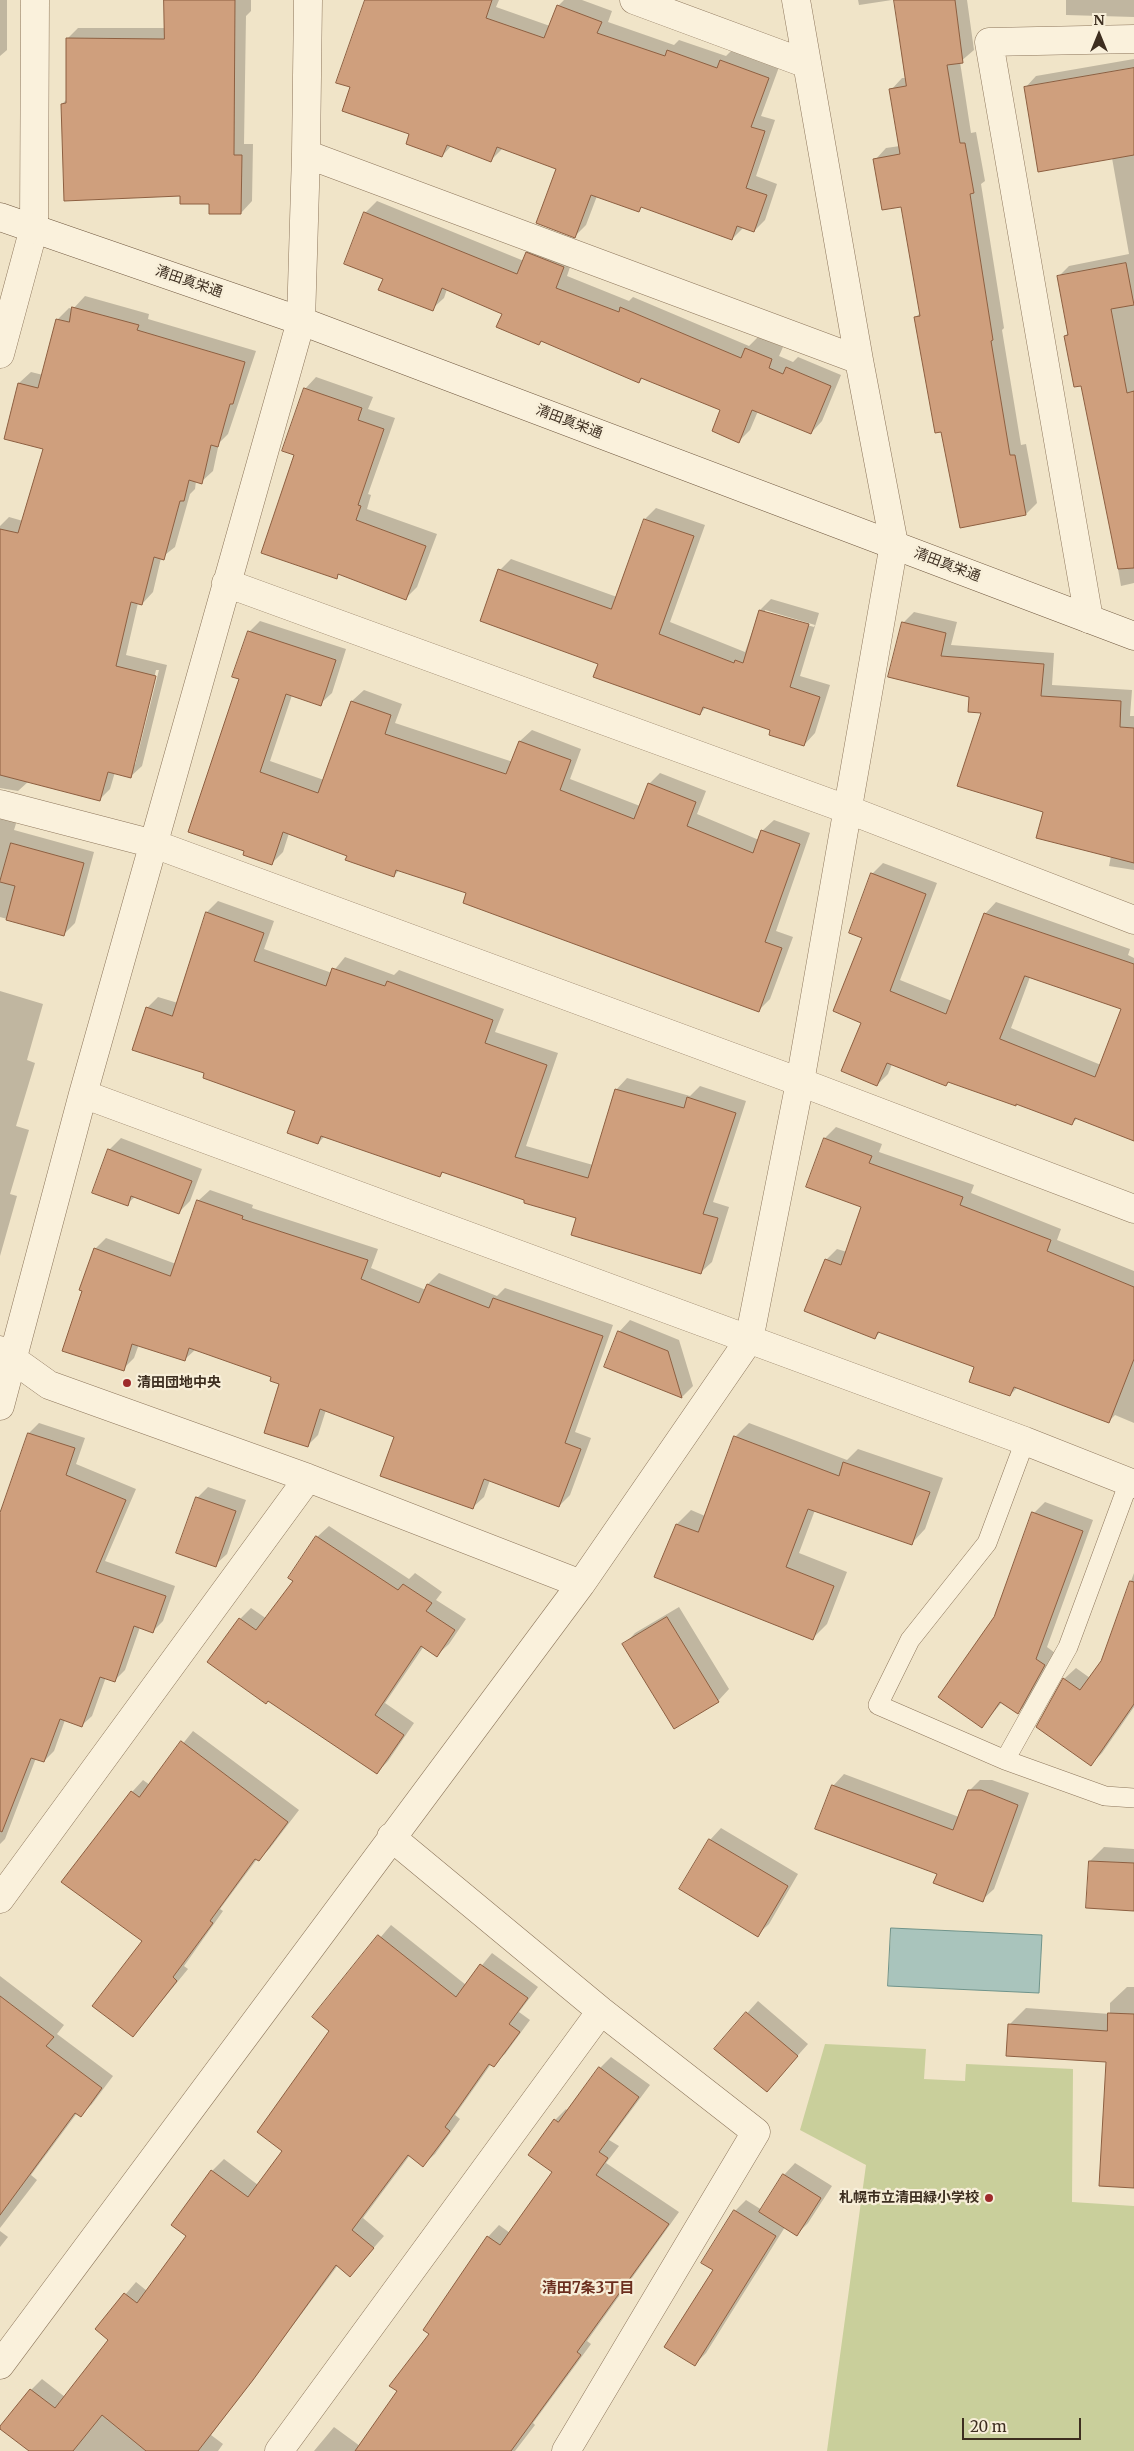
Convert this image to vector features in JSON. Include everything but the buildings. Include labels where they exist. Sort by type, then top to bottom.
[{"type":"street","points":[[0,354],[34,228],[35,0]]},
{"type":"street","points":[[0,1406],[7,1354],[154,844],[301,321],[308,0]]},
{"type":"street","points":[[634,0],[807,64]]},
{"type":"street","points":[[0,2365],[581,1584],[749,1340],[800,1082],[894,544],[859,360],[796,0]]},
{"type":"street","points":[[1089,619],[989,42],[1134,39]]},
{"type":"street","points":[[306,154],[859,360]]},
{"type":"street","name":"清田真栄通","points":[[0,217],[301,321],[1134,636]]},
{"type":"street","points":[[226,583],[849,810],[1134,920]]},
{"type":"street","points":[[0,804],[154,844],[800,1082],[1134,1209]]},
{"type":"street","points":[[82,1094],[1025,1441],[1132,1483]]},
{"type":"street","points":[[7,1354],[49,1385],[308,1478],[581,1584]]},
{"type":"street","points":[[0,1900],[308,1478]]},
{"type":"street","points":[[392,1837],[601,2011],[756,2132],[566,2451]]},
{"type":"street","points":[[279,2451],[601,2011]]},
{"type":"lane","points":[[1025,1441],[987,1543],[910,1640],[878,1705],[1005,1760],[1105,1796],[1134,1798]]},
{"type":"lane","points":[[1005,1760],[1068,1647],[1132,1483]]},
{"type":"green space","name":"札幌市立清田緑小学校","points":[[825,2044],[926,2049],[924,2079],[965,2081],[966,2064],[1073,2069],[1072,2202],[1134,2206],[1134,2451],[827,2451],[866,2165],[800,2130]]},
{"type":"water","points":[[891,1928],[1042,1935],[1039,1993],[888,1986]]},
{"type":"place","name":"清田団地中央","points":[[127,1383]]},
{"type":"place","name":"札幌市立清田緑小学校","points":[[989,2198]]},
{"type":"district","name":"清田7条3丁目","points":[[588,2289]]}]
